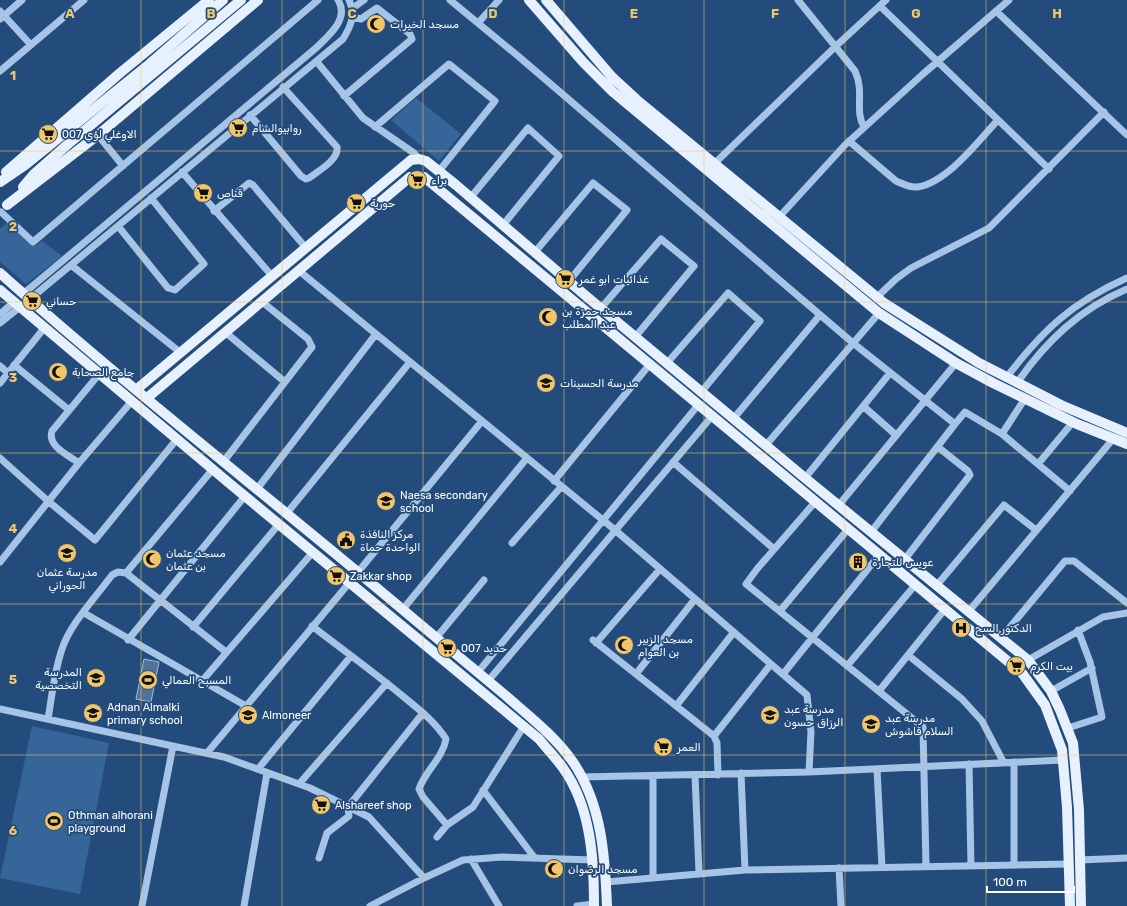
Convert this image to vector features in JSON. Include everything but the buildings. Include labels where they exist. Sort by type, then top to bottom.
[{"type":"main road","points":[[0,179],[24,156],[207,0]]},
{"type":"main road","points":[[0,182],[25,165],[146,67],[223,0]]},
{"type":"main road","points":[[2,210],[34,174],[67,145],[241,0]]},
{"type":"main road","points":[[2,210],[98,135],[258,0]]},
{"type":"main road","points":[[529,0],[583,62],[613,92],[879,313],[956,363],[1024,400],[1127,444]]},
{"type":"main road","points":[[546,0],[612,77],[659,118],[877,297],[931,334],[1006,378],[1061,405],[1127,433]]},
{"type":"main road","points":[[137,389],[411,160],[419,159],[426,161],[471,197],[838,506],[1028,660],[1051,691],[1068,728],[1073,744],[1079,810],[1081,906]]},
{"type":"main road","points":[[147,398],[410,177],[424,177],[713,415],[1022,673],[1045,705],[1062,750],[1070,906]]},
{"type":"main road","points":[[0,273],[147,398],[478,672],[536,721],[560,746],[574,763],[581,777],[591,799],[602,835],[607,906]]},
{"type":"main road","points":[[0,290],[213,470],[487,695],[544,745],[563,768],[580,801],[591,844],[593,860],[594,905]]},
{"type":"main road","points":[[83,359],[90,349]]},
{"type":"main road","points":[[153,418],[160,408]]},
{"type":"main road","points":[[265,513],[273,501]]},
{"type":"main road","points":[[461,674],[468,664]]},
{"type":"main road","points":[[487,695],[492,684]]},
{"type":"street","points":[[22,0],[1,15],[31,45]]},
{"type":"street","points":[[0,71],[84,0]]},
{"type":"street","points":[[2,210],[33,242],[318,0]]},
{"type":"street","points":[[27,296],[316,48],[332,32],[340,20],[342,6],[338,0]]},
{"type":"street","points":[[27,296],[71,265],[283,87],[317,62],[343,39],[351,27],[353,8],[349,0]]},
{"type":"street","points":[[353,8],[364,0]]},
{"type":"street","points":[[450,0],[853,343],[955,424]]},
{"type":"street","points":[[478,23],[499,0]]},
{"type":"street","points":[[798,0],[852,66],[858,78],[861,91],[859,115],[864,127]]},
{"type":"street","points":[[715,163],[836,46],[886,0]]},
{"type":"street","points":[[780,216],[849,141],[936,62],[1008,0]]},
{"type":"street","points":[[880,6],[936,62],[1049,169]]},
{"type":"street","points":[[344,96],[412,39],[410,34],[377,8],[361,19],[352,17]]},
{"type":"street","points":[[996,11],[1127,135]]},
{"type":"street","points":[[317,62],[363,118],[414,153],[419,159]]},
{"type":"street","points":[[375,127],[449,64],[494,100],[439,171]]},
{"type":"street","points":[[250,115],[301,176],[306,179],[310,178],[330,162],[337,152],[337,147],[283,87]]},
{"type":"street","points":[[877,297],[896,279],[911,268],[989,228],[1104,112]]},
{"type":"street","points":[[849,141],[896,181],[904,185],[915,187],[926,185],[945,174],[998,120]]},
{"type":"street","points":[[471,197],[528,128],[559,156],[503,225]]},
{"type":"street","points":[[98,135],[123,166]]},
{"type":"street","points":[[182,172],[214,211],[272,276]]},
{"type":"street","points":[[214,211],[249,183],[253,185],[306,248]]},
{"type":"street","points":[[535,252],[594,183],[627,210],[569,281]]},
{"type":"street","points":[[118,226],[168,288],[175,290],[204,264],[151,198]]},
{"type":"street","points":[[601,308],[661,239],[694,266],[636,336]]},
{"type":"street","points":[[71,265],[181,353]]},
{"type":"street","points":[[298,270],[602,521],[615,530],[807,695],[811,732],[809,772]]},
{"type":"street","points":[[1006,378],[1037,340],[1057,320],[1085,299],[1127,278]]},
{"type":"street","points":[[1017,383],[1044,347],[1064,328],[1098,302],[1127,288]]},
{"type":"street","points":[[668,362],[728,293],[760,321],[702,391]]},
{"type":"street","points":[[224,461],[312,348],[308,339],[261,301]]},
{"type":"street","points":[[0,314],[17,304]]},
{"type":"street","points":[[0,323],[17,304]]},
{"type":"street","points":[[766,445],[879,313]]},
{"type":"street","points":[[734,418],[820,315]]},
{"type":"street","points":[[0,383],[45,327]]},
{"type":"street","points":[[225,332],[285,382]]},
{"type":"street","points":[[257,489],[376,334]]},
{"type":"street","points":[[287,513],[410,362]]},
{"type":"street","points":[[838,506],[956,363]]},
{"type":"street","points":[[554,481],[650,364]]},
{"type":"street","points":[[0,366],[8,373]]},
{"type":"street","points":[[14,366],[69,410]]},
{"type":"street","points":[[79,463],[52,443],[50,437],[52,431],[100,373]]},
{"type":"street","points":[[805,478],[890,373]]},
{"type":"street","points":[[1002,434],[1024,400]]},
{"type":"street","points":[[0,562],[79,463],[132,401]]},
{"type":"street","points":[[478,672],[699,404]]},
{"type":"street","points":[[863,406],[896,434]]},
{"type":"street","points":[[871,532],[965,412],[1002,434],[1070,491]]},
{"type":"street","points":[[492,684],[615,530],[713,415]]},
{"type":"street","points":[[358,572],[482,421]]},
{"type":"street","points":[[1038,464],[1073,422]]},
{"type":"street","points":[[0,458],[95,540],[177,439]]},
{"type":"street","points":[[969,611],[1113,439]]},
{"type":"street","points":[[905,559],[970,475],[938,447]]},
{"type":"street","points":[[403,609],[527,458]]},
{"type":"street","points":[[673,462],[774,549]]},
{"type":"street","points":[[126,574],[213,470]]},
{"type":"street","points":[[512,543],[561,487]]},
{"type":"street","points":[[128,640],[245,496]]},
{"type":"street","points":[[816,501],[746,584],[814,637],[847,666],[923,727],[926,866]]},
{"type":"street","points":[[937,585],[1004,505],[1036,530]]},
{"type":"street","points":[[193,627],[280,524]]},
{"type":"street","points":[[780,611],[849,528]]},
{"type":"street","points":[[202,681],[313,552]]},
{"type":"street","points":[[783,674],[880,554]]},
{"type":"street","points":[[1001,638],[1065,561],[1074,560],[1127,603]]},
{"type":"street","points":[[660,569],[595,642],[714,736],[717,743],[718,775]]},
{"type":"street","points":[[48,719],[54,680],[62,648],[72,629],[112,576],[118,572],[126,574],[226,652]]},
{"type":"street","points":[[436,638],[484,580]]},
{"type":"street","points":[[207,753],[350,582]]},
{"type":"street","points":[[847,666],[916,584]]},
{"type":"street","points":[[636,674],[695,599]]},
{"type":"street","points":[[879,692],[945,609]]},
{"type":"street","points":[[1028,660],[1103,617],[1127,612]]},
{"type":"street","points":[[84,613],[128,640],[246,706]]},
{"type":"street","points":[[312,626],[387,683],[423,713],[446,739],[445,747],[421,781],[419,788],[423,797],[447,825]]},
{"type":"street","points":[[1068,728],[1102,717],[1092,668],[1078,630]]},
{"type":"street","points":[[676,706],[734,632]]},
{"type":"street","points":[[908,655],[967,704],[982,721],[1004,762]]},
{"type":"street","points":[[258,769],[351,656]]},
{"type":"street","points":[[714,736],[771,664]]},
{"type":"street","points":[[1051,691],[1092,668]]},
{"type":"street","points":[[299,784],[387,683]]},
{"type":"street","points":[[0,709],[224,757],[299,784],[369,817],[424,878]]},
{"type":"street","points":[[319,858],[328,833],[349,816],[348,807],[423,713]]},
{"type":"street","points":[[437,837],[447,825],[473,807],[524,726]]},
{"type":"street","points":[[142,906],[173,746]]},
{"type":"street","points":[[581,777],[809,772],[1063,760]]},
{"type":"street","points":[[1014,762],[1014,865]]},
{"type":"street","points":[[969,764],[971,866]]},
{"type":"street","points":[[877,769],[882,867]]},
{"type":"street","points":[[244,906],[267,772]]},
{"type":"street","points":[[741,774],[745,870]]},
{"type":"street","points":[[695,775],[699,874]]},
{"type":"street","points":[[653,776],[653,877]]},
{"type":"street","points":[[483,790],[534,857]]},
{"type":"street","points":[[370,906],[453,864],[470,859],[534,857],[593,860]]},
{"type":"street","points":[[1080,860],[1127,858]]},
{"type":"street","points":[[470,859],[499,906]]},
{"type":"street","points":[[606,882],[745,870],[1068,864]]},
{"type":"street","points":[[839,868],[841,906]]},
{"type":"street","points":[[577,906],[594,905]]},
{"type":"shaded area","points":[[416,98],[461,134],[439,161],[391,120]]},
{"type":"shaded area","points":[[8,222],[35,246],[42,241],[62,256],[26,284],[0,262],[0,229]]},
{"type":"shaded area","name":"المسبح العمالي","points":[[144,659],[159,662],[151,702],[136,699]]},
{"type":"shaded area","name":"Othman alhorani playground","points":[[32,726],[109,743],[80,894],[0,878]]},
{"type":"place","name":"مسجد الخيرات","points":[[376,24]]},
{"type":"place","name":"روابيوالشام","points":[[238,128]]},
{"type":"place","name":"الاوغلي لؤي 007","points":[[48,134]]},
{"type":"place","name":"براء","points":[[417,180]]},
{"type":"place","name":"قناص","points":[[203,193]]},
{"type":"place","name":"حورية","points":[[356,203]]},
{"type":"place","name":"غذائيات ابو غمر","points":[[565,279]]},
{"type":"place","name":"حساني","points":[[32,301]]},
{"type":"place","name":"مسجد حمزة بن عبد المطلب","points":[[548,317]]},
{"type":"place","name":"جامع الصحابة","points":[[58,372]]},
{"type":"place","name":"مدرسة الحسينات","points":[[546,383]]},
{"type":"place","name":"Naesa secondary school","points":[[386,501]]},
{"type":"place","name":"مركز النافذة الواحدة حماة","points":[[346,540]]},
{"type":"place","name":"مدرسة عثمان الحوراني","points":[[67,553]]},
{"type":"place","name":"مسجد عثمان بن عثمان","points":[[152,559]]},
{"type":"place","name":"عويس للتجارة","points":[[858,562]]},
{"type":"place","name":"Zakkar shop","points":[[336,576]]},
{"type":"place","name":"الدكتور السح","points":[[961,628]]},
{"type":"place","name":"مسجد الزبير بن العوام","points":[[624,645]]},
{"type":"place","name":"حديد 007","points":[[447,648]]},
{"type":"place","name":"بيت الكرم","points":[[1016,666]]},
{"type":"place","name":"المدرسة التخصصية","points":[[96,678]]},
{"type":"place","name":"المسبح العمالي","points":[[148,680]]},
{"type":"place","name":"Adnan Almalki primary school","points":[[93,713]]},
{"type":"place","name":"Almoneer","points":[[248,715]]},
{"type":"place","name":"مدرسة عبد الرزاق حسون","points":[[770,715]]},
{"type":"place","name":"مدرسة عبد السلام قاشوش","points":[[871,724]]},
{"type":"place","name":"العمر","points":[[663,747]]},
{"type":"place","name":"Alshareef shop","points":[[321,805]]},
{"type":"place","name":"Othman alhorani playground","points":[[54,821]]},
{"type":"place","name":"مسجد الرضوان","points":[[554,869]]}]
